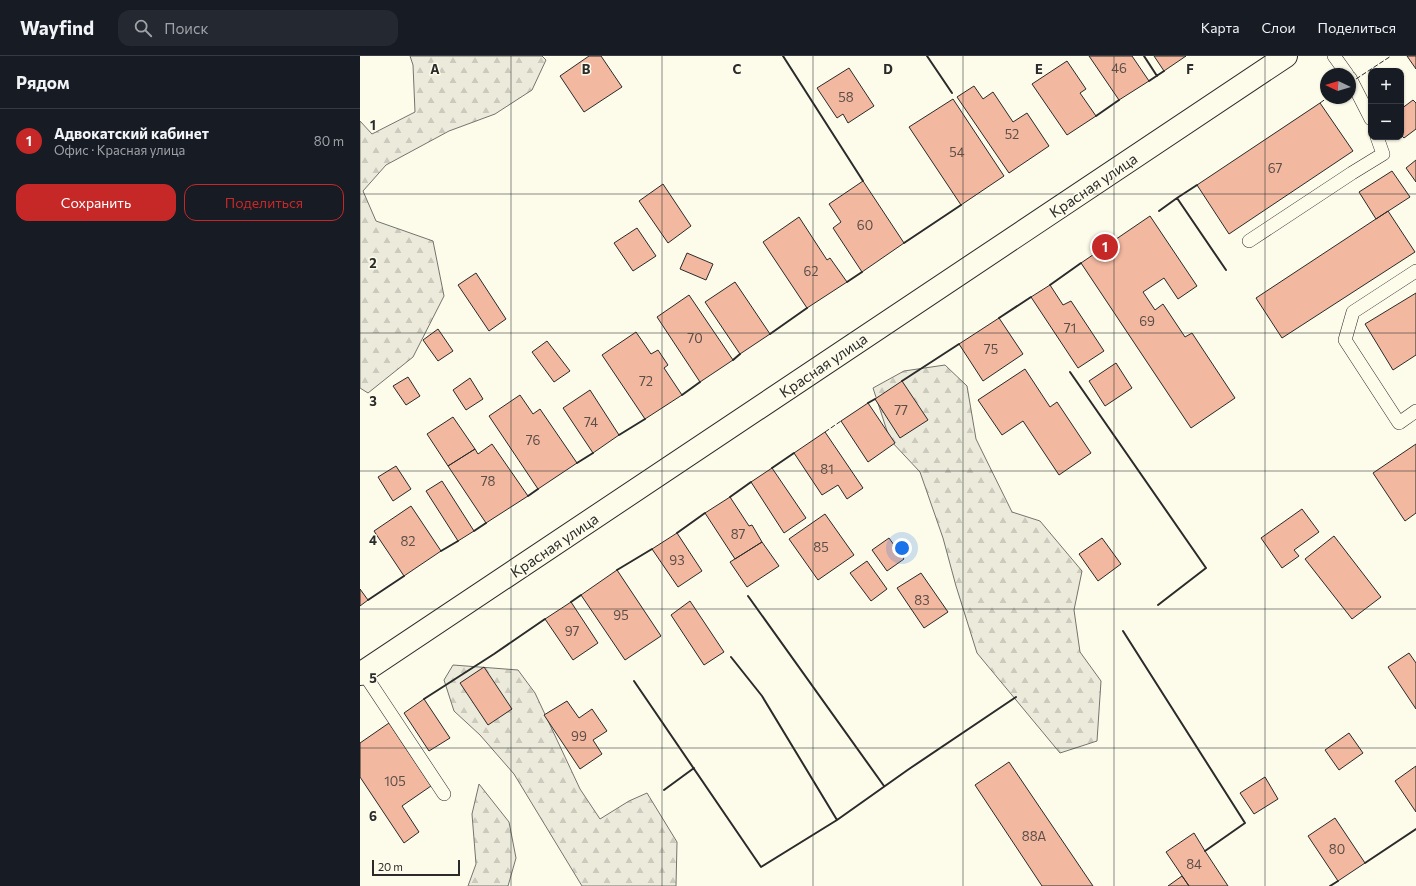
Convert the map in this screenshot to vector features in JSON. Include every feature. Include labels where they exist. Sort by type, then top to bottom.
[{"type":"street","name":"Красная улица","points":[[361,673],[1286,56]]},
{"type":"lane","points":[[1334,56],[1343,68]]},
{"type":"lane","points":[[1356,90],[1368,113]]},
{"type":"lane","points":[[1249,242],[1383,154],[1378,140]]},
{"type":"lane","points":[[1416,272],[1353,312],[1345,340],[1399,422],[1416,411]]},
{"type":"lane","points":[[361,673],[444,794]]},
{"type":"green space","points":[[410,56],[542,56],[546,60],[532,90],[495,114],[449,131],[386,165],[363,191],[376,221],[433,241],[444,296],[413,357],[368,393],[360,388],[360,121],[372,134],[415,112],[413,65]]},
{"type":"green space","points":[[945,365],[967,386],[976,439],[1012,512],[1040,521],[1082,571],[1074,610],[1080,652],[1101,681],[1097,741],[1060,753],[977,653],[943,538],[920,472],[890,440],[873,388],[904,371]]},
{"type":"green space","points":[[453,665],[518,670],[535,693],[580,789],[600,819],[629,801],[647,793],[677,842],[676,886],[582,886],[514,774],[480,735],[454,711],[444,680]]},
{"type":"green space","points":[[479,784],[509,822],[516,858],[508,886],[468,886],[476,864],[472,814]]},
{"type":"building","points":[[589,56],[601,56],[622,87],[584,112],[560,76]]},
{"type":"building","points":[[1089,56],[1132,56],[1149,81],[1119,100]]},
{"type":"building","points":[[1154,56],[1186,56],[1164,71]]},
{"type":"building","points":[[1407,56],[1416,56],[1416,69]]},
{"type":"building","points":[[1067,61],[1086,89],[1080,93],[1096,116],[1067,135],[1032,84]]},
{"type":"building","points":[[849,68],[874,106],[848,123],[843,114],[837,118],[817,88]]},
{"type":"building","points":[[974,86],[983,99],[993,92],[1013,122],[1027,113],[1049,146],[1009,173],[957,97]]},
{"type":"building","points":[[953,99],[1004,176],[961,205],[909,127]]},
{"type":"building","points":[[1413,100],[1416,103],[1416,129],[1404,138],[1404,107]]},
{"type":"building","points":[[1320,103],[1353,151],[1229,234],[1197,185]]},
{"type":"building","points":[[1416,160],[1416,182],[1406,168]]},
{"type":"building","points":[[1392,171],[1410,197],[1376,219],[1359,192]]},
{"type":"building","points":[[863,181],[904,243],[862,272],[833,228],[841,222],[829,204]]},
{"type":"building","points":[[663,184],[691,226],[668,243],[639,201]]},
{"type":"building","points":[[1388,211],[1415,252],[1282,338],[1256,298]]},
{"type":"building","points":[[1150,216],[1197,286],[1178,299],[1164,278],[1143,292],[1155,310],[1163,304],[1185,337],[1192,333],[1235,398],[1191,428],[1081,263]]},
{"type":"building","points":[[799,217],[827,260],[830,258],[847,282],[807,308],[763,242]]},
{"type":"building","points":[[637,228],[656,256],[633,271],[614,243]]},
{"type":"building","points":[[687,253],[713,264],[706,280],[680,269]]},
{"type":"building","points":[[476,273],[506,319],[489,331],[458,285]]},
{"type":"building","points":[[735,282],[770,334],[740,354],[705,302]]},
{"type":"building","points":[[1050,285],[1063,305],[1071,301],[1104,351],[1078,368],[1031,297]]},
{"type":"building","points":[[1416,293],[1416,355],[1393,370],[1365,324]]},
{"type":"building","points":[[689,295],[733,360],[700,382],[657,317]]},
{"type":"building","points":[[999,318],[1023,354],[983,381],[959,344]]},
{"type":"building","points":[[438,329],[453,351],[438,361],[423,340]]},
{"type":"building","points":[[636,332],[651,354],[658,350],[668,365],[664,368],[682,395],[645,419],[602,355]]},
{"type":"building","points":[[547,341],[570,371],[554,382],[532,352]]},
{"type":"building","points":[[1116,363],[1132,388],[1105,406],[1089,381]]},
{"type":"building","points":[[1025,369],[1050,407],[1057,402],[1091,453],[1059,475],[1023,421],[1002,435],[978,400]]},
{"type":"building","points":[[408,377],[420,396],[406,405],[393,386]]},
{"type":"building","points":[[470,378],[483,399],[466,410],[453,390]]},
{"type":"building","points":[[902,381],[928,420],[900,438],[875,399]]},
{"type":"building","points":[[590,390],[619,435],[593,453],[563,408]]},
{"type":"building","points":[[520,395],[533,414],[540,409],[577,463],[538,489],[489,416]]},
{"type":"building","points":[[868,403],[895,443],[868,462],[841,421]]},
{"type":"building","points":[[453,417],[475,449],[448,466],[427,434]]},
{"type":"building","points":[[825,432],[863,488],[847,499],[838,485],[822,495],[794,453]]},
{"type":"building","points":[[492,444],[528,496],[486,523],[448,466],[475,449],[478,454]]},
{"type":"building","points":[[1416,444],[1416,513],[1405,521],[1373,473]]},
{"type":"building","points":[[396,466],[411,489],[393,501],[378,477]]},
{"type":"building","points":[[772,468],[806,518],[784,533],[751,482]]},
{"type":"building","points":[[442,481],[474,531],[458,541],[426,491]]},
{"type":"building","points":[[730,497],[749,526],[752,525],[762,542],[735,559],[705,513]]},
{"type":"building","points":[[411,506],[441,551],[404,576],[374,531]]},
{"type":"building","points":[[1302,509],[1319,532],[1294,550],[1299,556],[1282,568],[1261,538]]},
{"type":"building","points":[[825,514],[854,555],[818,580],[789,539]]},
{"type":"building","points":[[677,533],[702,571],[678,587],[652,549]]},
{"type":"building","points":[[1334,536],[1381,597],[1352,619],[1305,559]]},
{"type":"building","points":[[889,538],[904,559],[887,571],[872,550]]},
{"type":"building","points":[[1102,538],[1121,564],[1098,581],[1079,554]]},
{"type":"building","points":[[762,542],[779,566],[747,587],[730,562]]},
{"type":"building","points":[[867,561],[887,589],[871,601],[850,573]]},
{"type":"building","points":[[617,570],[661,636],[625,660],[581,595]]},
{"type":"building","points":[[921,573],[948,612],[924,628],[897,588]]},
{"type":"building","points":[[360,589],[368,600],[360,606]]},
{"type":"building","points":[[690,601],[724,652],[704,665],[671,615]]},
{"type":"building","points":[[571,602],[598,643],[573,660],[545,619]]},
{"type":"building","points":[[1409,653],[1416,663],[1416,709],[1388,667]]},
{"type":"building","points":[[484,667],[512,709],[488,725],[460,683]]},
{"type":"building","points":[[424,699],[450,738],[429,751],[404,713]]},
{"type":"building","points":[[567,701],[579,718],[592,709],[607,731],[593,740],[602,754],[580,769],[544,715]]},
{"type":"building","points":[[389,723],[431,786],[402,806],[419,832],[404,843],[360,777],[360,743]]},
{"type":"building","points":[[1349,733],[1363,753],[1339,770],[1325,750]]},
{"type":"building","points":[[1009,762],[1093,886],[1042,886],[975,785]]},
{"type":"building","points":[[1416,766],[1416,812],[1395,781]]},
{"type":"building","points":[[1265,777],[1278,799],[1254,814],[1240,793]]},
{"type":"building","points":[[1335,818],[1365,863],[1338,881],[1308,836]]},
{"type":"building","points":[[1194,833],[1228,886],[1189,886],[1166,852]]},
{"type":"building","points":[[1182,876],[1189,886],[1168,886]]},
{"type":"fence","points":[[1356,79],[1391,56]]},
{"type":"fence","points":[[825,432],[841,421]]},
{"type":"wall","points":[[783,56],[863,181]]},
{"type":"wall","points":[[927,56],[952,93]]},
{"type":"wall","points":[[1144,56],[1157,76]]},
{"type":"wall","points":[[1149,81],[1164,71]]},
{"type":"wall","points":[[1096,116],[1119,100]]},
{"type":"wall","points":[[1197,185],[1177,198],[1226,270]]},
{"type":"wall","points":[[1159,211],[1177,198]]},
{"type":"wall","points":[[904,243],[961,205]]},
{"type":"wall","points":[[1050,285],[1081,263]]},
{"type":"wall","points":[[847,282],[862,272]]},
{"type":"wall","points":[[999,318],[1031,297]]},
{"type":"wall","points":[[770,334],[807,308]]},
{"type":"wall","points":[[902,381],[959,344]]},
{"type":"wall","points":[[733,360],[740,354]]},
{"type":"wall","points":[[1070,372],[1206,568],[1158,605]]},
{"type":"wall","points":[[682,395],[700,382]]},
{"type":"wall","points":[[868,403],[875,399]]},
{"type":"wall","points":[[619,435],[645,419]]},
{"type":"wall","points":[[577,463],[593,453]]},
{"type":"wall","points":[[772,468],[794,453]]},
{"type":"wall","points":[[730,497],[751,482]]},
{"type":"wall","points":[[528,496],[538,489]]},
{"type":"wall","points":[[677,533],[705,513]]},
{"type":"wall","points":[[474,531],[486,523]]},
{"type":"wall","points":[[441,551],[458,541]]},
{"type":"wall","points":[[617,570],[652,549]]},
{"type":"wall","points":[[368,600],[404,576]]},
{"type":"wall","points":[[571,602],[581,595]]},
{"type":"wall","points":[[748,596],[884,786]]},
{"type":"wall","points":[[424,699],[545,619]]},
{"type":"wall","points":[[1123,631],[1245,823],[1205,851]]},
{"type":"wall","points":[[731,657],[762,696],[837,820]]},
{"type":"wall","points":[[634,681],[761,867],[837,820],[909,769],[1016,697]]},
{"type":"wall","points":[[664,790],[694,768]]},
{"type":"wall","points":[[1365,863],[1416,829]]},
{"type":"wall","points":[[1330,886],[1338,881]]},
{"type":"place","name":"Адвокатский кабинет","points":[[1105,247]]}]
